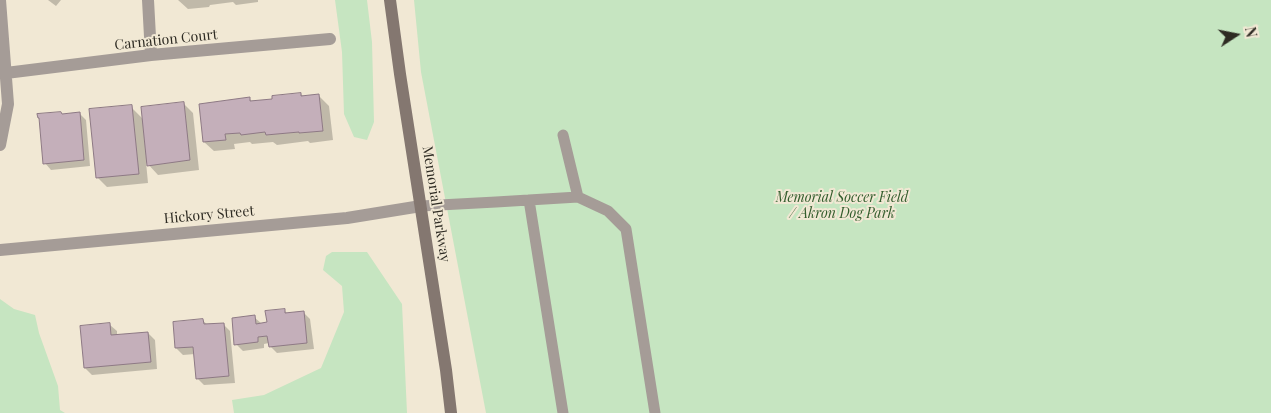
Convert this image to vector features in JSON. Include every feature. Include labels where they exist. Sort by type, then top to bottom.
[{"type":"main road","name":"Memorial Parkway","points":[[390,0],[451,413]]},
{"type":"street","points":[[0,0],[8,104],[0,146]]},
{"type":"street","points":[[148,0],[151,55]]},
{"type":"street","name":"Carnation Court","points":[[6,73],[151,55],[330,39]]},
{"type":"street","name":"Hickory Street","points":[[0,250],[347,218],[421,206]]},
{"type":"lane","points":[[562,135],[578,197]]},
{"type":"lane","points":[[421,206],[578,197],[608,211],[626,229],[655,413]]},
{"type":"lane","points":[[529,200],[563,413]]},
{"type":"green space","points":[[335,0],[367,0],[372,42],[374,122],[367,140],[354,137],[344,114],[342,52]]},
{"type":"green space","name":"Memorial Soccer Field / Akron Dog Park","points":[[414,0],[1271,0],[1271,413],[486,413],[421,72]]},
{"type":"green space","points":[[332,252],[367,252],[402,304],[407,413],[234,413],[232,400],[264,395],[321,368],[344,312],[342,286],[323,270],[326,256]]},
{"type":"green space","points":[[0,299],[14,309],[35,315],[39,333],[58,386],[60,410],[65,413],[0,413]]},
{"type":"building","points":[[301,93],[301,96],[319,94],[323,131],[266,135],[265,132],[241,135],[240,133],[225,134],[226,140],[203,142],[199,104],[250,97],[250,101],[272,99],[272,96]]},
{"type":"building","points":[[184,102],[190,160],[147,166],[141,107]]},
{"type":"building","points":[[132,105],[139,174],[96,178],[89,109]]},
{"type":"building","points":[[61,112],[62,114],[80,112],[84,160],[43,164],[39,118],[37,114]]},
{"type":"building","points":[[285,309],[285,313],[304,311],[307,343],[269,347],[267,336],[258,337],[258,342],[234,345],[232,318],[255,315],[256,324],[267,322],[265,311]]},
{"type":"building","points":[[203,319],[204,324],[224,323],[229,376],[196,379],[193,347],[175,348],[173,322]]},
{"type":"building","points":[[110,323],[111,335],[148,332],[151,362],[84,368],[80,326]]}]
